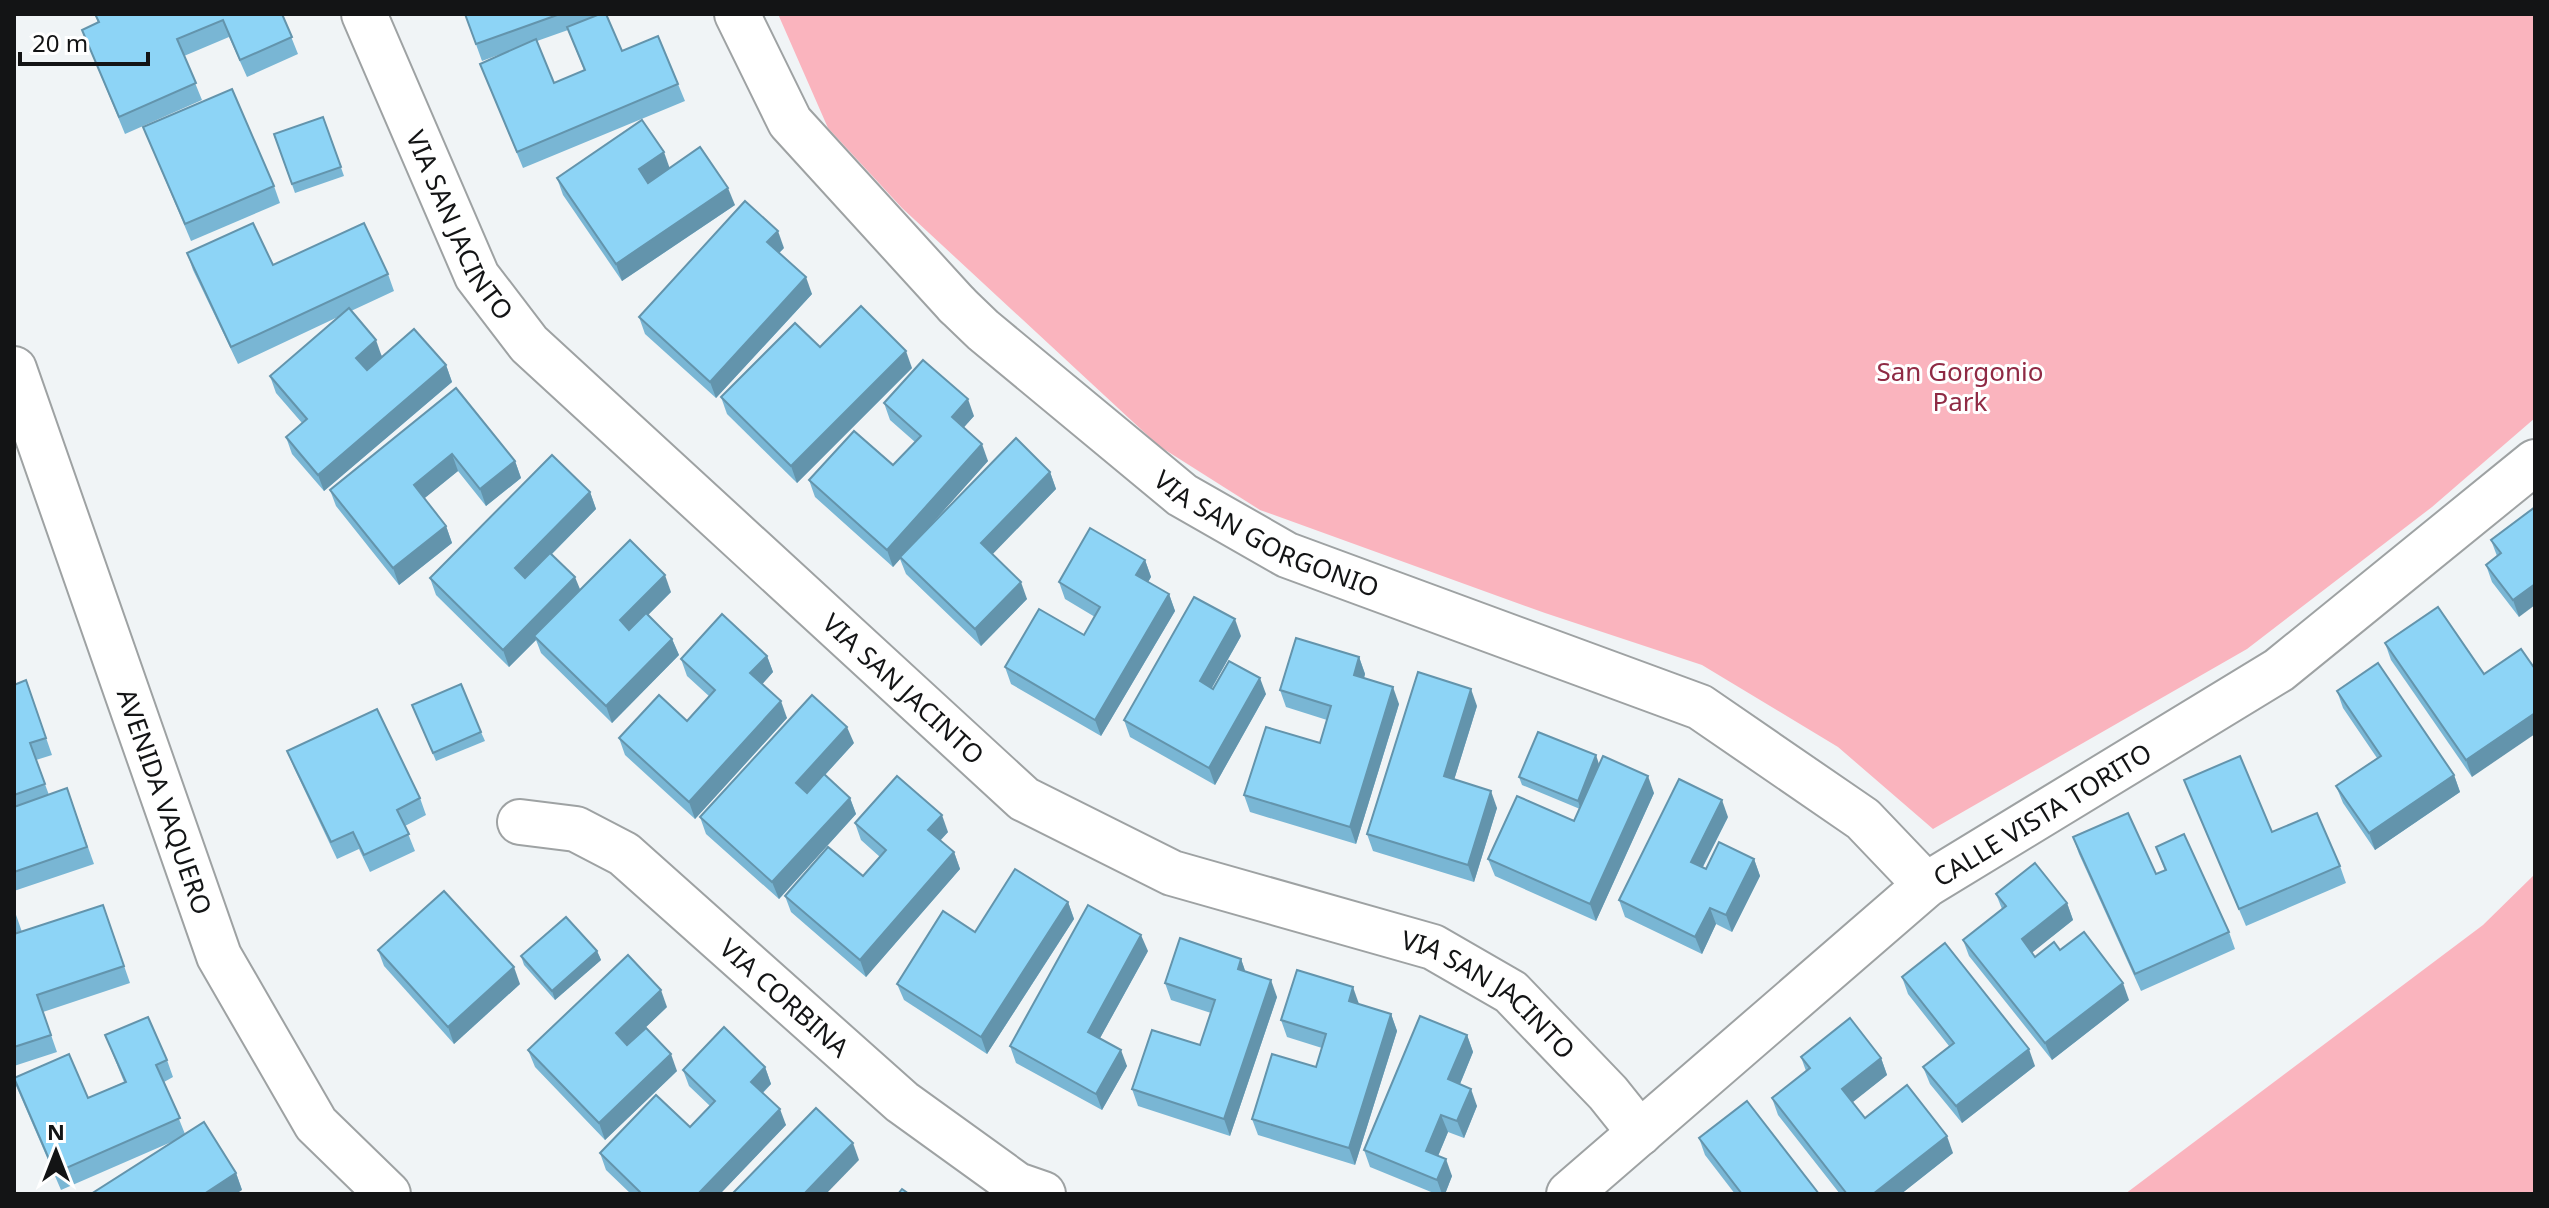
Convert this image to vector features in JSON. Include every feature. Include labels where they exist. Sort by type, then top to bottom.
[{"type":"street","name":"VIA SAN JACINTO","points":[[364,14],[477,276],[529,344],[1024,799],[1172,873],[1433,947],[1511,992],[1608,1093],[1640,1133]]},
{"type":"street","name":"VIA SAN GORGONIO","points":[[737,14],[790,122],[957,305],[1182,495],[1287,555],[1700,707],[1863,819],[1926,885]]},
{"type":"street","name":"AVENIDA VAQUERO","points":[[14,369],[219,956],[316,1124],[388,1194]]},
{"type":"street","name":"CALLE VISTA TORITO","points":[[1569,1194],[1926,885],[2279,670],[2535,462]]},
{"type":"street","name":"VIA CORBINA","points":[[520,822],[576,829],[624,854],[902,1102],[1017,1185],[1043,1194]]},
{"type":"green space","name":"San Gorgonio Park","points":[[778,14],[2535,14],[2535,418],[2432,507],[2247,649],[1933,829],[1838,747],[1702,665],[1545,613],[1260,510],[1159,446],[902,208],[828,128]]},
{"type":"green space","points":[[2535,874],[2535,1194],[2125,1194],[2483,925]]},
{"type":"building","points":[[95,14],[282,14],[292,37],[240,60],[223,20],[177,39],[196,83],[119,117],[82,30],[99,22]]},
{"type":"building","points":[[465,14],[560,14],[476,44]]},
{"type":"building","points":[[606,14],[622,51],[658,36],[678,84],[517,152],[480,64],[536,39],[554,83],[585,70],[567,27]]},
{"type":"building","points":[[232,89],[274,186],[185,224],[143,127]]},
{"type":"building","points":[[323,117],[341,167],[292,184],[274,134]]},
{"type":"building","points":[[642,120],[664,152],[639,169],[648,183],[700,147],[728,188],[616,264],[557,178]]},
{"type":"building","points":[[745,201],[778,231],[767,242],[806,277],[710,382],[639,317]]},
{"type":"building","points":[[253,223],[273,265],[364,223],[388,274],[231,347],[187,253]]},
{"type":"building","points":[[861,306],[906,351],[791,466],[721,397],[795,323],[820,347]]},
{"type":"building","points":[[349,308],[376,340],[356,358],[367,370],[414,329],[446,365],[318,475],[286,437],[307,419],[270,376]]},
{"type":"building","points":[[923,360],[968,399],[952,417],[982,444],[887,550],[809,480],[854,431],[893,465],[921,436],[884,403]]},
{"type":"building","points":[[456,388],[515,461],[480,489],[452,454],[414,485],[446,526],[393,568],[330,490]]},
{"type":"building","points":[[1016,438],[1050,472],[981,543],[1021,582],[975,629],[900,557]]},
{"type":"building","points":[[552,455],[590,492],[515,568],[525,578],[550,553],[575,577],[503,650],[430,578]]},
{"type":"building","points":[[2535,507],[2535,584],[2513,600],[2486,565],[2501,553],[2491,540]]},
{"type":"building","points":[[1090,528],[1145,560],[1136,575],[1169,594],[1095,720],[1005,667],[1039,609],[1084,635],[1100,607],[1059,582]]},
{"type":"building","points":[[630,540],[665,575],[620,620],[629,630],[646,613],[672,639],[606,706],[534,636]]},
{"type":"building","points":[[1194,597],[1235,619],[1200,681],[1213,689],[1229,661],[1260,678],[1209,768],[1124,720]]},
{"type":"building","points":[[2438,607],[2484,674],[2521,649],[2535,669],[2535,713],[2466,760],[2385,643]]},
{"type":"building","points":[[722,614],[767,656],[750,673],[781,701],[689,802],[619,738],[659,695],[687,721],[715,690],[681,659]]},
{"type":"building","points":[[1296,638],[1359,657],[1354,675],[1393,687],[1350,827],[1244,795],[1266,727],[1320,743],[1331,706],[1280,690]]},
{"type":"building","points":[[2378,663],[2454,775],[2369,833],[2336,786],[2381,756],[2337,691]]},
{"type":"building","points":[[1418,672],[1471,689],[1444,776],[1491,791],[1468,865],[1367,834]]},
{"type":"building","points":[[26,680],[46,738],[30,743],[45,784],[14,795],[14,685]]},
{"type":"building","points":[[461,684],[481,732],[433,753],[412,705]]},
{"type":"building","points":[[812,695],[847,727],[796,783],[807,793],[824,774],[850,798],[772,882],[700,817]]},
{"type":"building","points":[[377,709],[420,798],[397,810],[409,834],[364,855],[353,832],[331,842],[287,751]]},
{"type":"building","points":[[1538,732],[1596,755],[1578,801],[1519,777]]},
{"type":"building","points":[[1603,756],[1648,776],[1590,904],[1488,859],[1517,796],[1574,821]]},
{"type":"building","points":[[2240,756],[2272,832],[2317,813],[2340,866],[2239,909],[2184,780]]},
{"type":"building","points":[[897,776],[942,815],[928,830],[954,852],[860,960],[785,896],[828,847],[863,876],[886,850],[855,823]]},
{"type":"building","points":[[1679,779],[1722,800],[1691,862],[1706,869],[1719,842],[1754,859],[1726,915],[1710,908],[1695,937],[1619,900]]},
{"type":"building","points":[[67,788],[87,847],[14,872],[14,807]]},
{"type":"building","points":[[2128,813],[2156,874],[2166,870],[2156,847],[2184,834],[2229,932],[2135,974],[2073,837]]},
{"type":"building","points":[[2035,863],[2067,903],[2022,939],[2035,957],[2054,942],[2060,950],[2084,932],[2123,983],[2045,1043],[1963,940],[2006,906],[1996,894]]},
{"type":"building","points":[[1015,869],[1068,902],[981,1037],[897,984],[943,911],[975,932]]},
{"type":"building","points":[[444,891],[514,967],[448,1027],[378,950]]},
{"type":"building","points":[[103,905],[124,966],[37,995],[51,1035],[14,1047],[14,934]]},
{"type":"building","points":[[1088,905],[1141,935],[1088,1032],[1121,1050],[1096,1094],[1010,1046]]},
{"type":"building","points":[[566,917],[597,951],[552,991],[521,956]]},
{"type":"building","points":[[1180,938],[1241,959],[1238,969],[1271,980],[1224,1119],[1132,1089],[1152,1030],[1200,1045],[1215,1000],[1165,983]]},
{"type":"building","points":[[1945,943],[2029,1049],[1956,1106],[1923,1067],[1954,1043],[1902,977]]},
{"type":"building","points":[[628,955],[661,990],[616,1033],[627,1045],[646,1028],[671,1054],[599,1123],[528,1050]]},
{"type":"building","points":[[1297,970],[1353,987],[1349,1001],[1391,1014],[1349,1148],[1252,1119],[1272,1054],[1316,1067],[1326,1034],[1281,1020]]},
{"type":"building","points":[[1420,1016],[1467,1035],[1448,1079],[1471,1089],[1457,1121],[1441,1115],[1426,1151],[1446,1159],[1437,1180],[1364,1150]]},
{"type":"building","points":[[148,1017],[167,1060],[156,1065],[180,1118],[55,1173],[14,1078],[69,1054],[88,1098],[126,1082],[105,1035]]},
{"type":"building","points":[[1850,1018],[1881,1058],[1842,1089],[1865,1118],[1907,1085],[1947,1136],[1873,1194],[1847,1194],[1772,1098],[1810,1068],[1801,1057]]},
{"type":"building","points":[[724,1027],[765,1067],[751,1082],[780,1109],[698,1194],[642,1194],[600,1153],[656,1095],[690,1127],[715,1101],[683,1070]]},
{"type":"building","points":[[1747,1101],[1819,1194],[1742,1194],[1699,1138]]},
{"type":"building","points":[[816,1108],[853,1143],[804,1194],[732,1194]]},
{"type":"building","points":[[204,1122],[236,1173],[204,1194],[91,1194]]}]
